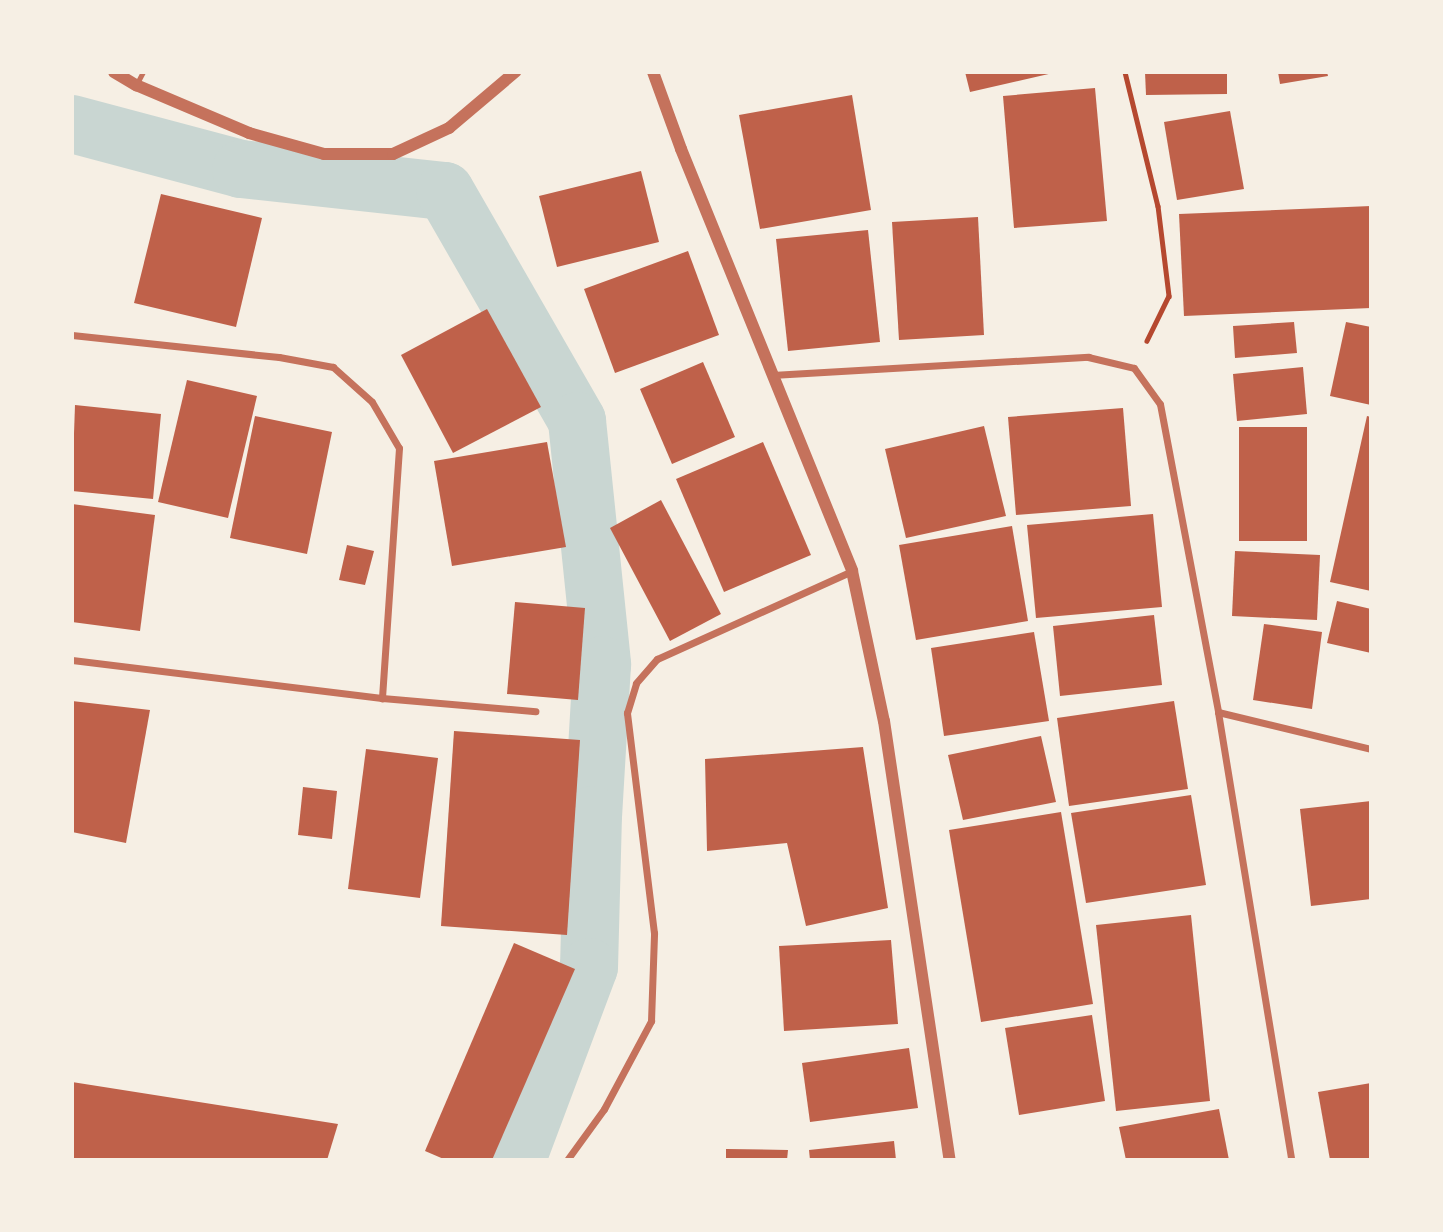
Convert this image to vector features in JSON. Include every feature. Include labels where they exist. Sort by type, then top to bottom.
[{"type":"street","points":[[114,72],[136,85],[249,133],[324,154],[393,154],[449,128],[515,72]]},
{"type":"street","points":[[653,72],[771,375],[852,571],[884,721],[950,1160]]},
{"type":"street","points":[[72,335],[279,357],[333,367],[372,402],[399,448],[382,698]]},
{"type":"street","points":[[771,375],[1088,357],[1134,368],[1160,404],[1218,712],[1291,1160]]},
{"type":"street","points":[[567,1160],[609,1100],[651,1021],[654,933],[627,713],[636,683],[657,659],[852,571]]},
{"type":"street","points":[[72,660],[382,698],[535,711]]},
{"type":"street","points":[[1218,712],[1371,749]]},
{"type":"lane","points":[[136,85],[143,72]]},
{"type":"path","points":[[1125,72],[1158,206],[1169,296],[1134,368]]},
{"type":"building","points":[[965,72],[1053,72],[1053,73],[970,92]]},
{"type":"building","points":[[1145,72],[1227,72],[1227,94],[1146,95]]},
{"type":"building","points":[[1278,72],[1327,72],[1328,76],[1280,84]]},
{"type":"building","points":[[1095,88],[1107,221],[1014,228],[1003,96]]},
{"type":"building","points":[[852,95],[871,210],[760,229],[739,115]]},
{"type":"building","points":[[1230,111],[1244,189],[1177,200],[1164,122]]},
{"type":"building","points":[[641,171],[659,242],[557,267],[539,196]]},
{"type":"building","points":[[161,194],[262,218],[236,327],[134,303]]},
{"type":"building","points":[[1371,206],[1371,308],[1184,316],[1179,214]]},
{"type":"building","points":[[978,217],[984,335],[899,340],[892,222]]},
{"type":"building","points":[[868,230],[880,342],[788,351],[776,239]]},
{"type":"building","points":[[688,251],[719,335],[615,373],[584,289]]},
{"type":"building","points":[[487,309],[541,407],[453,453],[401,355]]},
{"type":"building","points":[[1294,322],[1297,353],[1235,358],[1233,326]]},
{"type":"building","points":[[1346,322],[1371,327],[1371,405],[1330,396]]},
{"type":"building","points":[[703,362],[735,437],[672,464],[640,389]]},
{"type":"building","points":[[1303,367],[1307,414],[1237,421],[1233,374]]},
{"type":"building","points":[[187,380],[257,396],[228,518],[158,502]]},
{"type":"building","points":[[75,405],[161,414],[153,499],[72,491]]},
{"type":"building","points":[[1123,408],[1131,506],[1016,515],[1008,417]]},
{"type":"building","points":[[255,416],[332,432],[307,554],[230,538]]},
{"type":"building","points":[[1367,416],[1371,417],[1371,591],[1330,582]]},
{"type":"building","points":[[984,426],[1006,516],[906,538],[885,449]]},
{"type":"building","points":[[1239,427],[1307,427],[1307,541],[1239,541]]},
{"type":"building","points":[[547,442],[566,547],[452,566],[434,461]]},
{"type":"building","points":[[763,442],[811,555],[724,592],[676,479]]},
{"type":"building","points":[[661,500],[721,614],[670,641],[610,528]]},
{"type":"building","points":[[72,504],[155,515],[140,631],[72,622]]},
{"type":"building","points":[[1153,514],[1162,607],[1036,618],[1027,525]]},
{"type":"building","points":[[1012,526],[1028,621],[916,640],[899,545]]},
{"type":"building","points":[[347,545],[374,551],[365,585],[339,580]]},
{"type":"building","points":[[1235,551],[1320,555],[1317,620],[1232,616]]},
{"type":"building","points":[[1337,601],[1371,609],[1371,653],[1327,643]]},
{"type":"building","points":[[515,602],[585,608],[578,700],[507,694]]},
{"type":"building","points":[[1154,615],[1162,685],[1060,696],[1053,626]]},
{"type":"building","points":[[1264,624],[1322,632],[1312,709],[1253,700]]},
{"type":"building","points":[[1034,632],[1049,721],[944,736],[931,648]]},
{"type":"building","points":[[72,701],[150,710],[126,843],[72,832]]},
{"type":"building","points":[[1174,701],[1188,789],[1069,806],[1057,718]]},
{"type":"building","points":[[454,731],[580,740],[567,935],[441,926]]},
{"type":"building","points":[[1041,736],[1056,802],[963,820],[948,755]]},
{"type":"building","points":[[863,747],[888,908],[806,926],[787,843],[707,851],[705,759]]},
{"type":"building","points":[[366,749],[438,758],[420,898],[348,889]]},
{"type":"building","points":[[303,787],[337,791],[332,839],[298,835]]},
{"type":"building","points":[[1191,795],[1206,885],[1086,903],[1071,813]]},
{"type":"building","points":[[1371,801],[1371,899],[1311,906],[1300,809]]},
{"type":"building","points":[[1061,812],[1093,1004],[981,1022],[949,830]]},
{"type":"building","points":[[1191,915],[1210,1101],[1116,1111],[1096,925]]},
{"type":"building","points":[[891,940],[898,1024],[784,1031],[779,946]]},
{"type":"building","points":[[514,943],[575,969],[492,1160],[446,1160],[425,1151]]},
{"type":"building","points":[[1092,1015],[1105,1101],[1019,1115],[1005,1028]]},
{"type":"building","points":[[909,1048],[918,1108],[810,1122],[802,1063]]},
{"type":"building","points":[[72,1082],[338,1124],[327,1160],[72,1160]]},
{"type":"building","points":[[1371,1083],[1371,1160],[1330,1160],[1318,1092]]},
{"type":"building","points":[[1219,1109],[1229,1160],[1126,1160],[1119,1127]]},
{"type":"building","points":[[894,1141],[896,1160],[810,1160],[809,1150]]},
{"type":"building","points":[[726,1149],[788,1150],[787,1160],[726,1160]]},
{"type":"waterway","points":[[72,124],[241,169],[445,191],[577,421],[602,665],[593,815],[589,967],[517,1160]]}]
